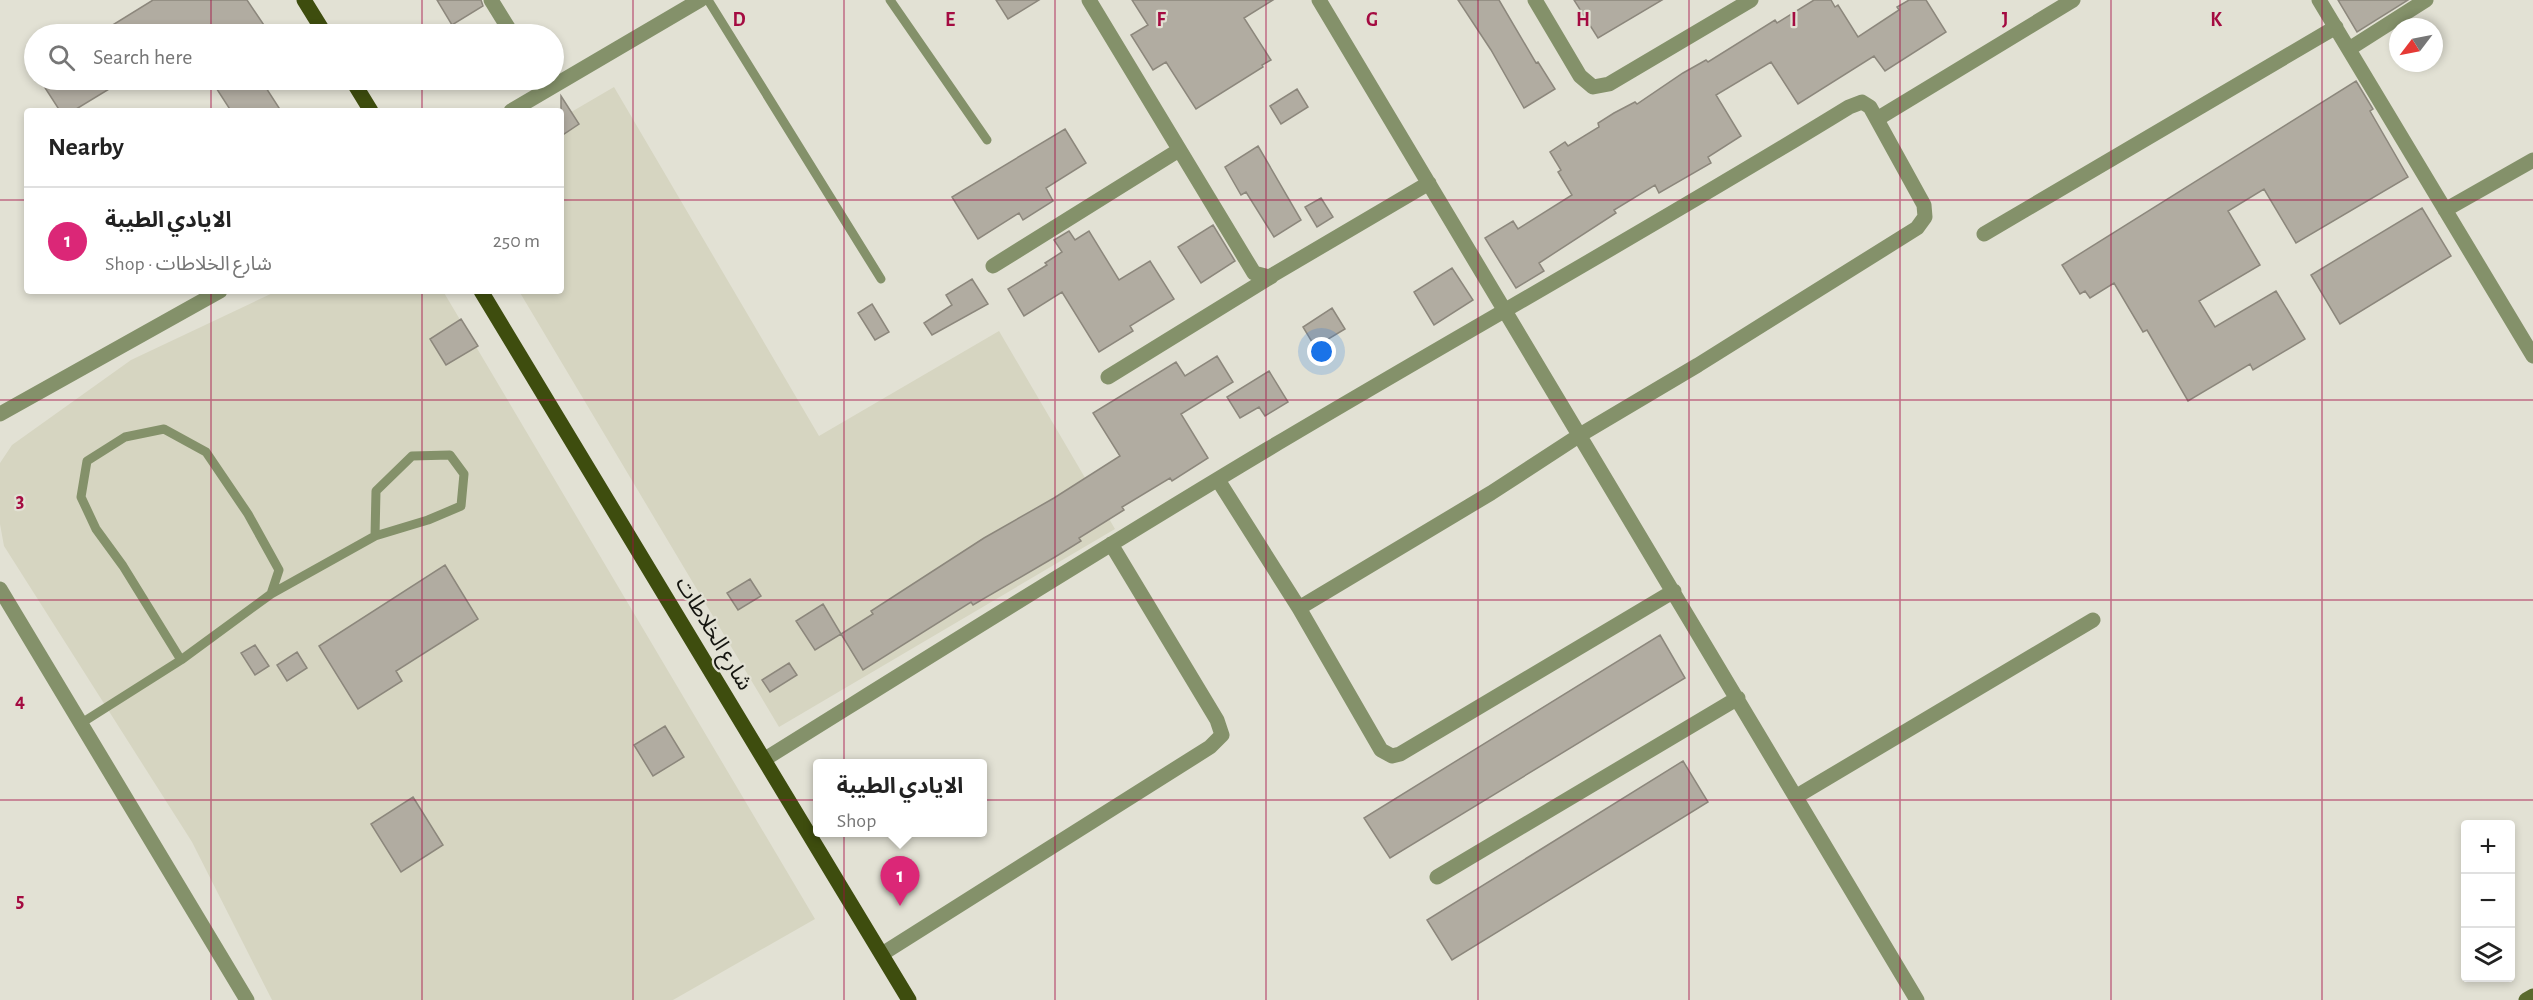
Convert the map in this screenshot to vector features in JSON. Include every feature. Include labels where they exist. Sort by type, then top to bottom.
[{"type":"main road","points":[[304,0],[319,24]]},
{"type":"main road","points":[[358,90],[369,108]]},
{"type":"main road","name":"شارع الخلاطات","points":[[483,294],[909,1000]]},
{"type":"main road","points":[[2526,1000],[2533,996]]},
{"type":"street","points":[[490,0],[506,24]]},
{"type":"street","points":[[564,74],[700,0]]},
{"type":"street","points":[[1089,0],[1249,267],[1261,277],[1269,277],[1429,183]]},
{"type":"street","points":[[1319,0],[1917,1000]]},
{"type":"street","points":[[1534,0],[1580,76],[1593,87],[1609,84],[1726,6],[1751,0]]},
{"type":"street","points":[[1876,119],[2073,0]]},
{"type":"street","points":[[2319,0],[2533,356]]},
{"type":"street","points":[[2349,49],[2426,0]]},
{"type":"street","points":[[1984,234],[2336,27]]},
{"type":"street","points":[[514,108],[537,90]]},
{"type":"street","points":[[765,759],[1218,480],[1689,205],[1854,105],[1866,103],[1919,193],[1924,205],[1923,222],[1868,260],[1580,435],[1491,493],[1323,591],[1299,608]]},
{"type":"street","points":[[993,266],[1179,150]]},
{"type":"street","points":[[2445,210],[2533,160]]},
{"type":"street","points":[[1108,377],[1276,273]]},
{"type":"street","points":[[0,414],[215,294]]},
{"type":"street","points":[[1218,480],[1299,608],[1381,750],[1392,756],[1400,754],[1674,591]]},
{"type":"street","points":[[882,954],[1210,747],[1222,735],[1217,720],[1111,544]]},
{"type":"street","points":[[0,589],[247,1000]]},
{"type":"street","points":[[1797,796],[2093,620]]},
{"type":"street","points":[[1437,877],[1738,698]]},
{"type":"lane","points":[[708,0],[881,279]]},
{"type":"lane","points":[[891,0],[987,140]]},
{"type":"lane","points":[[181,660],[123,566],[96,529],[81,497],[87,461],[125,437],[164,429],[206,452],[248,514],[279,570],[271,594]]},
{"type":"lane","points":[[80,723],[181,660],[271,594],[375,536],[428,520],[461,506],[464,474],[450,454],[412,456],[376,492],[375,536]]},
{"type":"shaded area","points":[[614,87],[819,436],[999,331],[1115,529],[779,727],[521,294],[564,294],[564,116]]},
{"type":"shaded area","points":[[271,294],[445,294],[815,919],[673,1000],[272,1000],[192,842],[4,546],[0,524],[0,463],[12,445],[131,360]]},
{"type":"building","points":[[153,0],[247,0],[263,24],[114,24]]},
{"type":"building","points":[[437,0],[481,0],[483,6],[451,24]]},
{"type":"building","points":[[996,0],[1039,0],[1008,19]]},
{"type":"building","points":[[1132,0],[1273,0],[1244,18],[1271,60],[1196,109],[1166,62],[1153,70],[1131,35],[1148,25]]},
{"type":"building","points":[[1458,0],[1499,0],[1536,63],[1538,62],[1555,89],[1524,108],[1491,50]]},
{"type":"building","points":[[1574,0],[1662,0],[1598,38]]},
{"type":"building","points":[[1814,0],[1831,0],[1835,7],[1838,5],[1858,37],[1899,10],[1897,7],[1909,0],[1926,0],[1946,32],[1885,71],[1874,56],[1798,104],[1771,62],[1716,95],[1741,136],[1708,157],[1711,163],[1659,193],[1655,185],[1614,210],[1616,213],[1539,263],[1544,271],[1516,288],[1485,238],[1513,221],[1518,229],[1572,195],[1558,172],[1561,170],[1550,152],[1565,142],[1568,146],[1599,127],[1598,123],[1614,113],[1635,102],[1637,104],[1683,73],[1706,60],[1708,62],[1775,20],[1777,23]]},
{"type":"building","points":[[2338,0],[2408,0],[2357,32]]},
{"type":"building","points":[[2356,81],[2373,109],[2370,111],[2408,177],[2296,243],[2264,189],[2228,211],[2260,265],[2199,301],[2215,327],[2276,291],[2305,339],[2253,370],[2250,364],[2188,401],[2147,330],[2143,332],[2114,283],[2090,298],[2085,291],[2080,294],[2062,265]]},
{"type":"building","points":[[1297,89],[1308,107],[1281,124],[1270,106]]},
{"type":"building","points":[[46,90],[108,90],[78,108],[58,108]]},
{"type":"building","points":[[217,90],[267,90],[279,108],[229,108]]},
{"type":"building","points":[[561,96],[579,124],[564,134],[564,108],[561,108]]},
{"type":"building","points":[[1065,129],[1086,163],[1046,188],[1053,201],[1023,220],[1019,213],[978,239],[952,197]]},
{"type":"building","points":[[1258,146],[1301,220],[1274,237],[1246,192],[1241,195],[1225,167]]},
{"type":"building","points":[[1321,198],[1333,217],[1317,227],[1305,207]]},
{"type":"building","points":[[2422,208],[2451,256],[2340,324],[2311,275]]},
{"type":"building","points":[[1213,225],[1235,261],[1201,283],[1178,247]]},
{"type":"building","points":[[1069,231],[1075,240],[1089,231],[1119,280],[1150,261],[1174,299],[1130,326],[1133,331],[1099,352],[1062,292],[1024,316],[1008,289],[1047,265],[1045,263],[1062,252],[1054,240]]},
{"type":"building","points":[[1452,268],[1473,300],[1434,325],[1414,292]]},
{"type":"building","points":[[972,279],[988,304],[932,335],[924,323],[952,305],[946,295]]},
{"type":"building","points":[[872,304],[889,332],[875,340],[858,313]]},
{"type":"building","points":[[1332,308],[1345,329],[1315,347],[1303,327]]},
{"type":"building","points":[[461,319],[478,346],[446,365],[430,339]]},
{"type":"building","points":[[1217,356],[1233,382],[1181,414],[1208,458],[1172,481],[1170,478],[1122,507],[1124,510],[1079,538],[1081,541],[1055,557],[973,605],[971,602],[863,670],[841,634],[873,614],[871,611],[984,538],[1054,498],[1120,456],[1093,413],[1176,362],[1185,376]]},
{"type":"building","points":[[1269,371],[1288,402],[1265,416],[1259,407],[1240,418],[1227,397]]},
{"type":"building","points":[[445,565],[478,619],[396,671],[402,681],[358,709],[319,646]]},
{"type":"building","points":[[750,579],[761,596],[738,610],[727,593]]},
{"type":"building","points":[[823,604],[841,634],[815,650],[796,621]]},
{"type":"building","points":[[1660,635],[1685,678],[1390,858],[1364,818]]},
{"type":"building","points":[[255,645],[269,666],[255,675],[241,653]]},
{"type":"building","points":[[297,652],[307,668],[287,681],[277,665]]},
{"type":"building","points":[[789,663],[797,675],[770,692],[762,680]]},
{"type":"building","points":[[665,726],[684,757],[653,776],[634,745]]},
{"type":"building","points":[[1683,761],[1708,802],[1452,960],[1427,920]]},
{"type":"building","points":[[413,797],[443,845],[401,872],[371,824]]},
{"type":"place","name":"الايادي الطيبة","points":[[900,906]]}]
